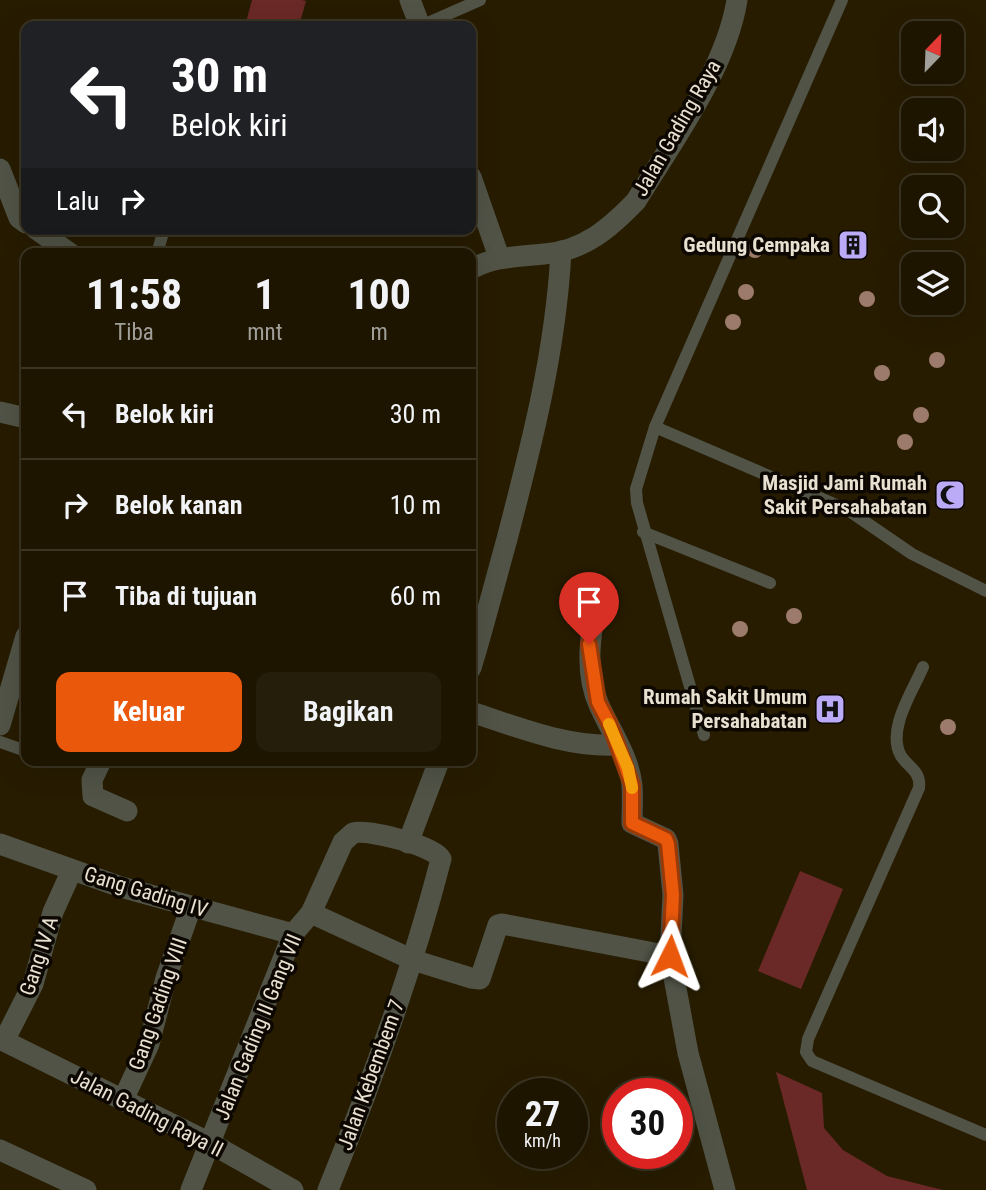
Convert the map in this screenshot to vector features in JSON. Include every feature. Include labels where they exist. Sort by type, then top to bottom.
[{"type":"street","points":[[410,0],[419,21]]},
{"type":"street","name":"Jalan Gading Raya","points":[[476,267],[499,257],[562,251],[594,240],[636,201],[696,103],[728,34],[737,0]]},
{"type":"street","points":[[0,169],[20,221]]},
{"type":"street","points":[[476,191],[499,257]]},
{"type":"street","points":[[42,235],[62,248]]},
{"type":"street","points":[[476,635],[481,602],[537,430],[559,306],[562,251]]},
{"type":"street","points":[[0,412],[21,417]]},
{"type":"street","points":[[595,608],[589,644],[592,675],[598,702],[618,745],[632,785],[632,823],[666,839],[668,844],[673,895],[670,956],[688,1053],[725,1190]]},
{"type":"street","points":[[8,709],[21,656]]},
{"type":"street","points":[[476,713],[559,738],[618,745]]},
{"type":"street","points":[[99,766],[92,780],[93,796],[127,811]]},
{"type":"street","points":[[408,843],[437,766]]},
{"type":"street","name":"Jalan Gading II Gang VII","points":[[191,1190],[293,934],[311,913],[343,842],[353,833],[377,832],[408,843]]},
{"type":"street","name":"Jalan Kebembem 7","points":[[328,1190],[358,1117],[413,960],[441,859],[441,855],[408,843]]},
{"type":"street","name":"Gang Gading IV","points":[[0,844],[72,870],[191,907],[293,934]]},
{"type":"street","name":"Gang IV A","points":[[2,1040],[33,984],[53,912],[72,870]]},
{"type":"street","name":"Gang Gading VIII","points":[[122,1100],[149,1044],[166,978],[191,907]]},
{"type":"street","points":[[311,913],[413,960],[480,979],[498,925],[502,924],[670,956]]},
{"type":"street","name":"Jalan Gading Raya II","points":[[2,1040],[210,1143],[293,1190]]},
{"type":"street","points":[[0,1150],[79,1189]]},
{"type":"lane","points":[[432,21],[480,0]]},
{"type":"lane","points":[[704,735],[643,532],[636,489],[655,427],[842,0]]},
{"type":"lane","points":[[655,427],[848,510],[912,554],[986,591]]},
{"type":"lane","points":[[643,532],[770,583]]},
{"type":"lane","points":[[923,667],[896,731],[901,757],[917,772],[919,788],[808,1039],[806,1052],[812,1061],[986,1135]]},
{"type":"lane","points":[[0,742],[21,749]]},
{"type":"shaded area","points":[[252,0],[306,1],[300,21],[246,21]]},
{"type":"shaded area","points":[[800,871],[843,889],[801,989],[758,971]]},
{"type":"shaded area","points":[[776,1072],[822,1093],[824,1128],[843,1150],[887,1176],[943,1190],[807,1190]]},
{"type":"slow traffic","points":[[609,724],[628,768],[632,788]]},
{"type":"place","name":"Gedung Cempaka","points":[[853,245]]},
{"type":"place","name":"Masjid Jami Rumah Sakit Persahabatan","points":[[950,495]]},
{"type":"place","name":"Rumah Sakit Umum Persahabatan","points":[[830,709]]},
{"type":"route","points":[[589,644],[589,660],[598,702],[628,768],[632,785],[632,823],[666,839],[668,844],[673,895],[670,956]]}]
